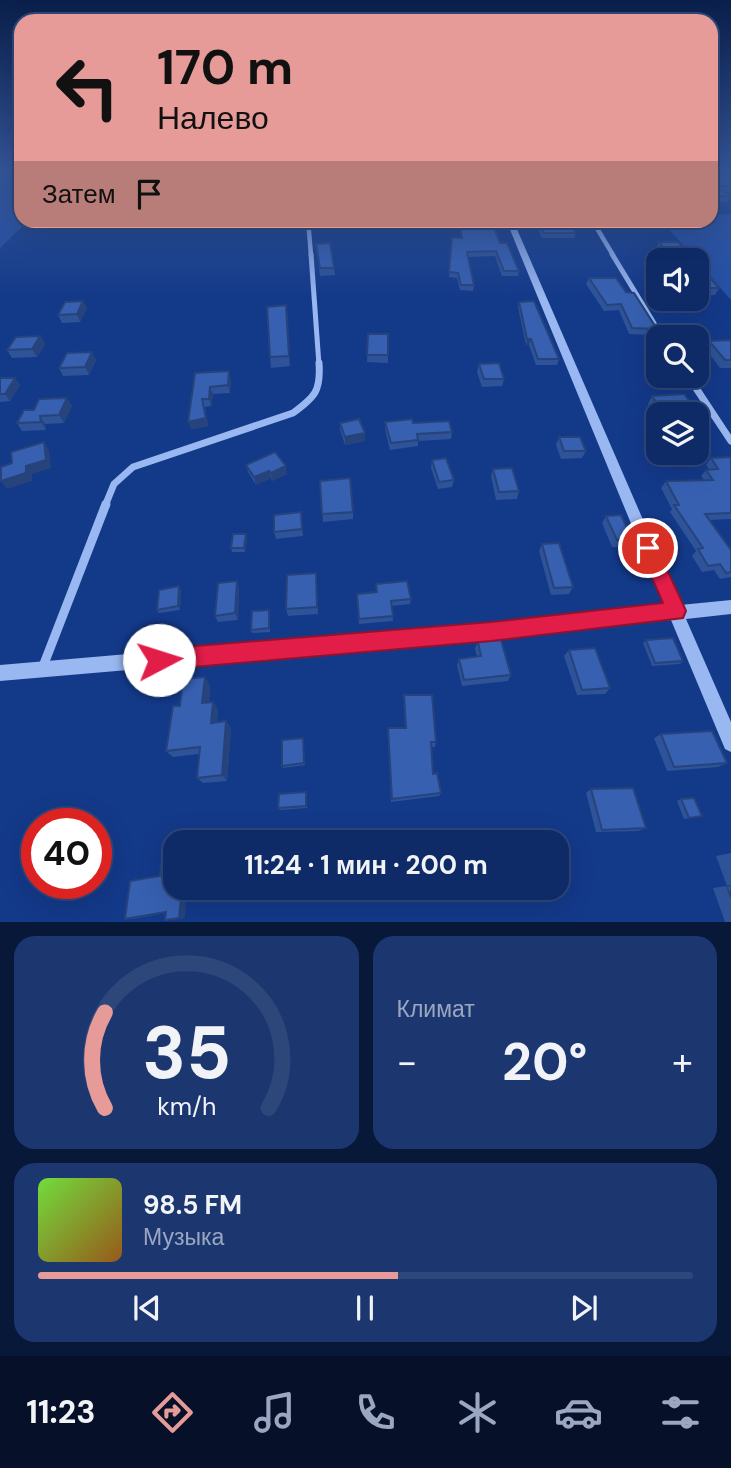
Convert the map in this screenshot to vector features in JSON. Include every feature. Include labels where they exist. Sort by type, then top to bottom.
[{"type":"street","points":[[41,670],[114,484],[133,467],[293,413],[314,398],[320,379],[309,228]]},
{"type":"street","points":[[512,228],[731,743]]},
{"type":"street","points":[[597,228],[655,325]]},
{"type":"street","points":[[696,388],[731,441]]},
{"type":"street","points":[[0,673],[505,630],[731,607]]},
{"type":"shaded area","points":[[0,213],[14,213],[14,228],[21,228],[0,248]]},
{"type":"shaded area","points":[[731,214],[731,300],[709,275],[709,248],[686,248],[668,228],[718,228],[718,215]]},
{"type":"building","points":[[460,228],[494,228],[500,243],[507,243],[519,271],[504,271],[496,251],[467,252],[474,285],[461,285],[458,273],[449,272],[452,237],[462,238]]},
{"type":"building","points":[[541,228],[573,228],[576,233],[544,233]]},
{"type":"building","points":[[659,242],[678,242],[683,248],[664,248]]},
{"type":"building","points":[[330,243],[334,268],[320,268],[316,244]]},
{"type":"building","points":[[709,277],[719,288],[709,288]]},
{"type":"building","points":[[589,278],[616,278],[626,292],[634,293],[654,325],[646,325],[646,329],[632,328],[621,304],[607,305]]},
{"type":"building","points":[[83,301],[77,314],[58,315],[65,302]]},
{"type":"building","points":[[534,301],[559,359],[538,359],[531,339],[527,339],[519,302]]},
{"type":"building","points":[[286,305],[289,356],[270,357],[267,307]]},
{"type":"building","points":[[368,334],[388,334],[388,355],[367,355]]},
{"type":"building","points":[[40,336],[32,349],[7,350],[16,337]]},
{"type":"building","points":[[731,340],[731,360],[725,360],[709,341]]},
{"type":"building","points":[[92,352],[85,367],[59,368],[67,353]]},
{"type":"building","points":[[499,363],[504,379],[484,379],[479,364]]},
{"type":"building","points":[[229,371],[228,385],[210,387],[209,399],[202,399],[206,418],[188,422],[195,373]]},
{"type":"building","points":[[0,378],[15,378],[5,394],[0,394]]},
{"type":"building","points":[[684,394],[690,402],[656,402],[652,396]]},
{"type":"building","points":[[67,398],[59,415],[40,416],[41,422],[17,423],[24,410],[34,410],[39,399]]},
{"type":"building","points":[[359,419],[365,433],[345,437],[340,423]]},
{"type":"building","points":[[412,419],[413,423],[449,421],[452,432],[417,434],[418,440],[391,443],[385,422]]},
{"type":"building","points":[[559,437],[580,437],[586,451],[564,451]]},
{"type":"building","points":[[44,442],[46,460],[26,466],[26,473],[1,481],[1,467],[12,463],[11,452]]},
{"type":"building","points":[[275,452],[286,466],[254,477],[246,465]]},
{"type":"building","points":[[731,457],[731,513],[705,514],[731,550],[731,572],[726,573],[720,564],[708,566],[698,549],[703,548],[674,505],[679,505],[666,481],[713,480],[706,470],[718,469],[711,458]]},
{"type":"building","points":[[446,458],[454,480],[439,482],[432,460]]},
{"type":"building","points":[[512,468],[519,491],[499,492],[493,469]]},
{"type":"building","points":[[350,478],[353,512],[322,514],[320,481]]},
{"type":"building","points":[[301,512],[302,529],[274,532],[274,515]]},
{"type":"building","points":[[621,515],[632,539],[617,540],[606,516]]},
{"type":"building","points":[[233,534],[246,534],[244,548],[231,548]]},
{"type":"building","points":[[559,543],[573,587],[554,588],[542,544]]},
{"type":"building","points":[[316,573],[317,607],[286,609],[287,575]]},
{"type":"building","points":[[237,581],[235,613],[215,616],[218,583]]},
{"type":"building","points":[[407,581],[411,599],[391,601],[393,616],[359,619],[357,594],[377,592],[376,584]]},
{"type":"building","points":[[179,586],[178,606],[157,610],[159,590]]},
{"type":"building","points":[[269,610],[269,628],[251,630],[252,611]]},
{"type":"building","points":[[673,638],[683,661],[655,663],[646,640]]},
{"type":"building","points":[[501,640],[511,675],[464,680],[459,659],[481,656],[478,642]]},
{"type":"building","points":[[595,648],[610,688],[582,690],[569,650]]},
{"type":"building","points":[[205,677],[202,703],[213,702],[211,723],[226,721],[222,775],[197,778],[200,747],[166,751],[173,706],[180,706],[183,679]]},
{"type":"building","points":[[404,695],[432,695],[436,742],[431,742],[433,774],[437,773],[441,793],[392,799],[388,728],[406,728]]},
{"type":"building","points":[[712,731],[727,763],[674,767],[661,734]]},
{"type":"building","points":[[303,738],[304,763],[282,766],[282,740]]},
{"type":"building","points":[[633,788],[646,828],[602,830],[591,789]]},
{"type":"building","points":[[306,792],[306,806],[278,808],[279,794]]},
{"type":"building","points":[[694,798],[702,816],[689,818],[681,799]]},
{"type":"building","points":[[161,864],[163,900],[181,900],[179,918],[165,920],[166,912],[125,919],[130,881],[160,876]]},
{"type":"route","points":[[159,660],[491,631],[676,611],[648,548]]}]
